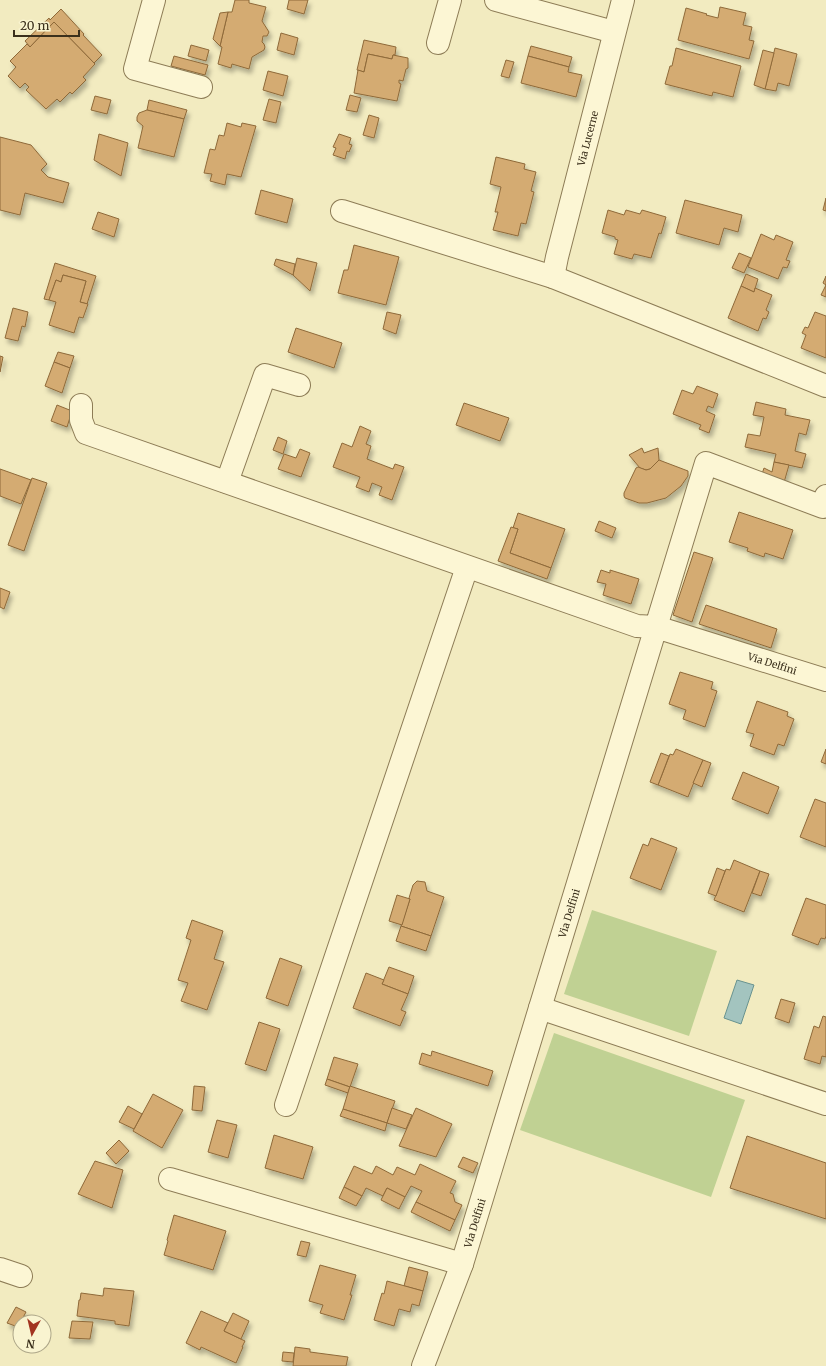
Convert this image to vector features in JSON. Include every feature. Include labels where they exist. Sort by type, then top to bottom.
[{"type":"street","points":[[154,0],[135,69],[201,87]]},
{"type":"street","points":[[438,43],[450,0]]},
{"type":"street","points":[[496,0],[614,32]]},
{"type":"street","name":"Via Lucerne","points":[[553,277],[623,0]]},
{"type":"street","points":[[342,211],[553,277],[826,386]]},
{"type":"street","points":[[226,482],[265,375],[299,385]]},
{"type":"street","points":[[81,406],[81,420],[86,433],[637,626],[656,627],[706,463],[823,507],[826,496]]},
{"type":"street","points":[[286,1105],[467,566]]},
{"type":"street","name":"Via Delfini","points":[[423,1366],[462,1264],[656,627],[826,680]]},
{"type":"street","points":[[540,1008],[826,1104]]},
{"type":"street","points":[[170,1179],[462,1264]]},
{"type":"street","points":[[0,1269],[21,1276]]},
{"type":"green space","points":[[592,910],[717,951],[689,1036],[564,994]]},
{"type":"green space","points":[[554,1033],[745,1100],[711,1197],[520,1130]]},
{"type":"water","points":[[737,980],[754,985],[741,1024],[724,1018]]},
{"type":"building","points":[[235,0],[249,0],[249,3],[266,7],[262,21],[269,32],[267,36],[263,36],[262,42],[265,47],[264,50],[252,57],[249,69],[232,64],[231,68],[218,64],[222,47],[220,46],[228,12],[232,12]]},
{"type":"building","points":[[289,0],[308,0],[304,14],[287,9]]},
{"type":"building","points":[[720,7],[746,13],[743,25],[752,27],[749,40],[754,41],[749,59],[678,40],[686,8],[718,18]]},
{"type":"building","points":[[61,9],[102,55],[94,63],[54,22],[30,47],[25,41],[49,18],[50,20]]},
{"type":"building","points":[[228,12],[220,46],[213,39],[220,13]]},
{"type":"building","points":[[54,22],[95,64],[83,77],[86,80],[72,94],[70,92],[60,102],[57,99],[46,109],[26,90],[29,87],[25,83],[20,88],[8,76],[16,67],[10,61],[27,44],[30,47]]},
{"type":"building","points":[[281,33],[298,38],[294,55],[277,50]]},
{"type":"building","points":[[364,40],[396,47],[395,55],[393,55],[392,59],[368,54],[364,72],[357,70]]},
{"type":"building","points":[[191,45],[209,50],[206,61],[188,56]]},
{"type":"building","points":[[531,46],[572,57],[569,67],[528,56]]},
{"type":"building","points":[[676,48],[741,66],[733,97],[713,92],[712,96],[665,84],[670,66],[672,66]]},
{"type":"building","points":[[775,48],[797,54],[789,86],[778,83],[776,91],[765,89]]},
{"type":"building","points":[[763,50],[774,53],[765,89],[754,85]]},
{"type":"building","points":[[368,54],[392,59],[393,55],[408,58],[408,68],[406,69],[403,81],[399,80],[399,83],[401,84],[397,101],[354,93],[358,70],[364,72]]},
{"type":"building","points":[[174,56],[208,65],[205,75],[171,66]]},
{"type":"building","points":[[528,56],[569,67],[568,72],[582,75],[576,97],[521,83]]},
{"type":"building","points":[[506,60],[514,62],[509,78],[501,76]]},
{"type":"building","points":[[268,71],[288,76],[283,96],[263,90]]},
{"type":"building","points":[[350,95],[361,98],[357,112],[346,110]]},
{"type":"building","points":[[95,96],[111,100],[107,114],[91,110]]},
{"type":"building","points":[[269,99],[281,102],[276,123],[263,120]]},
{"type":"building","points":[[149,100],[187,110],[184,119],[147,110]]},
{"type":"building","points":[[147,110],[184,119],[174,157],[138,148],[143,126],[137,121],[137,117],[139,113]]},
{"type":"building","points":[[369,115],[379,118],[374,138],[363,135]]},
{"type":"building","points":[[227,123],[241,127],[242,123],[256,126],[241,177],[227,174],[225,185],[210,181],[212,174],[204,173],[210,149],[215,150],[219,135],[224,136]]},
{"type":"building","points":[[99,134],[128,143],[121,176],[94,160]]},
{"type":"building","points":[[339,134],[351,138],[349,144],[352,145],[349,152],[347,151],[345,159],[333,155],[336,148],[333,147]]},
{"type":"building","points":[[0,137],[31,145],[47,164],[41,170],[48,177],[69,183],[63,203],[25,193],[20,215],[0,210]]},
{"type":"building","points":[[496,157],[525,164],[524,169],[536,172],[531,191],[534,192],[526,224],[521,223],[518,236],[493,230],[498,212],[495,212],[501,187],[490,184]]},
{"type":"building","points":[[261,190],[293,199],[287,223],[255,214]]},
{"type":"building","points":[[826,198],[826,211],[823,210]]},
{"type":"building","points":[[685,200],[742,215],[738,232],[724,228],[719,245],[676,233]]},
{"type":"building","points":[[608,210],[624,215],[626,210],[640,214],[642,210],[666,217],[651,258],[634,254],[632,259],[614,254],[618,240],[615,239],[615,237],[602,233]]},
{"type":"building","points":[[98,212],[119,219],[114,237],[92,229]]},
{"type":"building","points":[[761,234],[774,240],[776,235],[793,242],[786,260],[790,261],[787,268],[783,267],[778,279],[748,267]]},
{"type":"building","points":[[354,245],[399,257],[386,305],[338,293],[344,270],[348,270]]},
{"type":"building","points":[[739,253],[751,258],[744,273],[732,268]]},
{"type":"building","points":[[297,258],[317,263],[310,291],[293,275]]},
{"type":"building","points":[[276,259],[295,264],[293,275],[274,265]]},
{"type":"building","points":[[55,263],[96,276],[87,304],[80,302],[86,281],[63,275],[61,282],[56,280],[49,300],[44,299]]},
{"type":"building","points":[[746,274],[758,279],[754,292],[741,286]]},
{"type":"building","points":[[63,275],[86,281],[80,302],[88,304],[83,318],[79,317],[74,333],[49,325],[56,302],[49,300],[56,280],[61,282]]},
{"type":"building","points":[[826,276],[826,285],[823,283]]},
{"type":"building","points":[[826,285],[826,297],[821,295]]},
{"type":"building","points":[[741,286],[754,292],[755,288],[772,295],[766,310],[769,312],[766,319],[763,318],[758,331],[728,318]]},
{"type":"building","points":[[13,308],[28,312],[25,327],[22,326],[18,341],[5,338]]},
{"type":"building","points":[[387,312],[401,315],[396,334],[383,329]]},
{"type":"building","points":[[815,312],[826,316],[826,358],[801,348],[806,335],[802,333],[805,327],[808,328]]},
{"type":"building","points":[[296,328],[342,343],[334,368],[288,352]]},
{"type":"building","points":[[58,352],[74,356],[70,368],[54,362]]},
{"type":"building","points":[[0,356],[3,357],[0,372]]},
{"type":"building","points":[[54,362],[70,368],[62,393],[45,386]]},
{"type":"building","points":[[697,386],[718,394],[713,408],[708,406],[706,411],[715,415],[709,433],[699,429],[701,425],[673,414],[682,390],[693,394]]},
{"type":"building","points":[[756,402],[786,409],[785,415],[810,420],[806,435],[799,433],[795,451],[806,454],[802,468],[774,462],[776,454],[745,447],[748,434],[760,436],[764,417],[753,415]]},
{"type":"building","points":[[464,403],[509,418],[500,441],[456,425]]},
{"type":"building","points":[[57,405],[72,411],[67,427],[51,421]]},
{"type":"building","points":[[360,426],[371,431],[366,444],[371,446],[367,459],[393,469],[395,464],[404,467],[392,500],[379,495],[382,487],[372,483],[369,492],[356,487],[360,477],[333,467],[342,443],[352,447]]},
{"type":"building","points":[[278,437],[287,441],[283,454],[273,450]]},
{"type":"building","points":[[642,448],[644,453],[658,448],[659,460],[650,469],[646,470],[640,468],[629,455]]},
{"type":"building","points":[[300,449],[310,453],[301,477],[278,469],[284,454],[296,458]]},
{"type":"building","points":[[659,460],[688,471],[688,476],[681,486],[666,498],[647,503],[639,503],[625,498],[624,493],[636,468],[638,467],[646,470],[650,469]]},
{"type":"building","points":[[774,462],[789,465],[783,486],[761,477],[764,468],[772,472]]},
{"type":"building","points":[[0,469],[31,480],[21,504],[0,496]]},
{"type":"building","points":[[32,478],[47,483],[24,551],[8,545]]},
{"type":"building","points":[[739,512],[793,530],[783,559],[765,553],[764,557],[747,551],[748,548],[729,542]]},
{"type":"building","points":[[518,513],[565,529],[551,568],[510,553],[518,529],[513,528]]},
{"type":"building","points":[[599,521],[616,528],[612,538],[595,531]]},
{"type":"building","points":[[511,527],[518,529],[510,553],[551,568],[547,579],[498,561]]},
{"type":"building","points":[[694,552],[713,558],[692,622],[673,615]]},
{"type":"building","points":[[601,570],[610,573],[610,570],[639,579],[631,604],[603,595],[606,584],[597,582]]},
{"type":"building","points":[[0,588],[10,592],[4,609],[0,607]]},
{"type":"building","points":[[706,605],[777,629],[771,648],[699,624]]},
{"type":"building","points":[[680,672],[713,682],[711,689],[717,691],[705,727],[683,719],[686,710],[669,704]]},
{"type":"building","points":[[757,701],[788,712],[787,716],[794,719],[784,746],[778,744],[774,755],[750,746],[754,734],[746,732]]},
{"type":"building","points":[[676,749],[703,760],[688,797],[658,785],[670,754],[673,755]]},
{"type":"building","points":[[826,749],[826,764],[821,762]]},
{"type":"building","points":[[661,753],[669,756],[658,785],[650,782]]},
{"type":"building","points":[[703,760],[711,763],[702,787],[693,783]]},
{"type":"building","points":[[743,772],[779,787],[768,814],[732,799]]},
{"type":"building","points":[[815,799],[826,803],[826,847],[800,837]]},
{"type":"building","points":[[651,838],[677,848],[661,890],[630,878],[643,844],[648,846]]},
{"type":"building","points":[[734,860],[760,871],[744,912],[714,900],[726,869],[730,870]]},
{"type":"building","points":[[717,868],[725,871],[716,896],[708,893]]},
{"type":"building","points":[[760,871],[769,874],[761,896],[752,893]]},
{"type":"building","points":[[417,881],[425,882],[427,891],[444,897],[431,936],[401,926],[413,885]]},
{"type":"building","points":[[397,895],[410,899],[402,925],[389,921]]},
{"type":"building","points":[[806,898],[826,905],[826,936],[825,939],[821,938],[818,945],[792,935]]},
{"type":"building","points":[[192,920],[223,931],[214,959],[224,962],[207,1010],[181,1001],[188,983],[178,980],[191,940],[186,938]]},
{"type":"building","points":[[401,926],[431,936],[426,951],[396,941]]},
{"type":"building","points":[[280,958],[302,966],[288,1006],[266,998]]},
{"type":"building","points":[[389,967],[414,976],[408,994],[382,984]]},
{"type":"building","points":[[366,973],[384,980],[382,984],[408,994],[401,1010],[406,1012],[400,1026],[353,1008]]},
{"type":"building","points":[[781,999],[795,1003],[789,1023],[775,1018]]},
{"type":"building","points":[[823,1016],[826,1017],[826,1057],[822,1056],[820,1064],[804,1059],[814,1026],[819,1028]]},
{"type":"building","points":[[259,1022],[280,1029],[266,1071],[245,1064]]},
{"type":"building","points":[[432,1051],[493,1071],[488,1086],[419,1064],[422,1053],[431,1056]]},
{"type":"building","points":[[334,1057],[358,1064],[350,1087],[327,1079]]},
{"type":"building","points":[[327,1079],[350,1087],[348,1093],[325,1085]]},
{"type":"building","points":[[194,1086],[205,1087],[202,1111],[192,1110]]},
{"type":"building","points":[[350,1086],[395,1101],[387,1123],[343,1109]]},
{"type":"building","points":[[153,1094],[183,1110],[162,1148],[133,1131]]},
{"type":"building","points":[[128,1106],[142,1114],[134,1129],[119,1122]]},
{"type":"building","points":[[392,1108],[412,1115],[406,1129],[387,1123]]},
{"type":"building","points":[[416,1108],[452,1124],[436,1157],[399,1146]]},
{"type":"building","points":[[343,1109],[387,1123],[385,1131],[340,1116]]},
{"type":"building","points":[[217,1120],[237,1125],[228,1158],[208,1152]]},
{"type":"building","points":[[274,1135],[313,1147],[303,1179],[265,1168]]},
{"type":"building","points":[[747,1136],[826,1163],[826,1219],[730,1188]]},
{"type":"building","points":[[119,1140],[129,1151],[116,1164],[106,1153]]},
{"type":"building","points":[[463,1157],[478,1163],[473,1173],[458,1167]]},
{"type":"building","points":[[95,1161],[123,1170],[112,1208],[78,1194]]},
{"type":"building","points":[[420,1164],[456,1181],[450,1193],[453,1194],[455,1202],[462,1205],[455,1220],[416,1202],[422,1191],[411,1186],[405,1197],[387,1188],[383,1196],[366,1188],[362,1196],[344,1187],[354,1166],[372,1174],[376,1166],[393,1175],[397,1167],[415,1175]]},
{"type":"building","points":[[344,1187],[362,1196],[356,1206],[339,1198]]},
{"type":"building","points":[[387,1188],[405,1197],[399,1209],[381,1200]]},
{"type":"building","points":[[416,1202],[455,1220],[450,1231],[411,1212]]},
{"type":"building","points":[[174,1215],[226,1231],[213,1270],[164,1255]]},
{"type":"building","points":[[301,1241],[310,1243],[306,1257],[297,1255]]},
{"type":"building","points":[[320,1265],[356,1275],[350,1295],[352,1295],[344,1320],[320,1313],[323,1305],[309,1301]]},
{"type":"building","points":[[409,1267],[428,1272],[423,1291],[404,1286]]},
{"type":"building","points":[[387,1281],[423,1291],[419,1306],[412,1304],[410,1312],[399,1309],[394,1326],[374,1320],[382,1293],[384,1294]]},
{"type":"building","points":[[104,1288],[134,1291],[129,1326],[115,1324],[115,1321],[77,1316],[81,1293],[103,1296]]},
{"type":"building","points":[[16,1307],[26,1312],[25,1314],[12,1314]]},
{"type":"building","points":[[201,1311],[228,1323],[224,1331],[245,1341],[236,1363],[201,1347],[200,1350],[186,1343]]},
{"type":"building","points":[[233,1313],[249,1321],[241,1339],[224,1331]]},
{"type":"building","points":[[12,1314],[12,1325],[7,1323]]},
{"type":"building","points":[[72,1321],[93,1322],[90,1339],[69,1338]]},
{"type":"building","points":[[295,1347],[310,1349],[310,1352],[348,1357],[346,1366],[293,1366]]},
{"type":"building","points":[[283,1352],[294,1353],[293,1362],[282,1361]]}]
